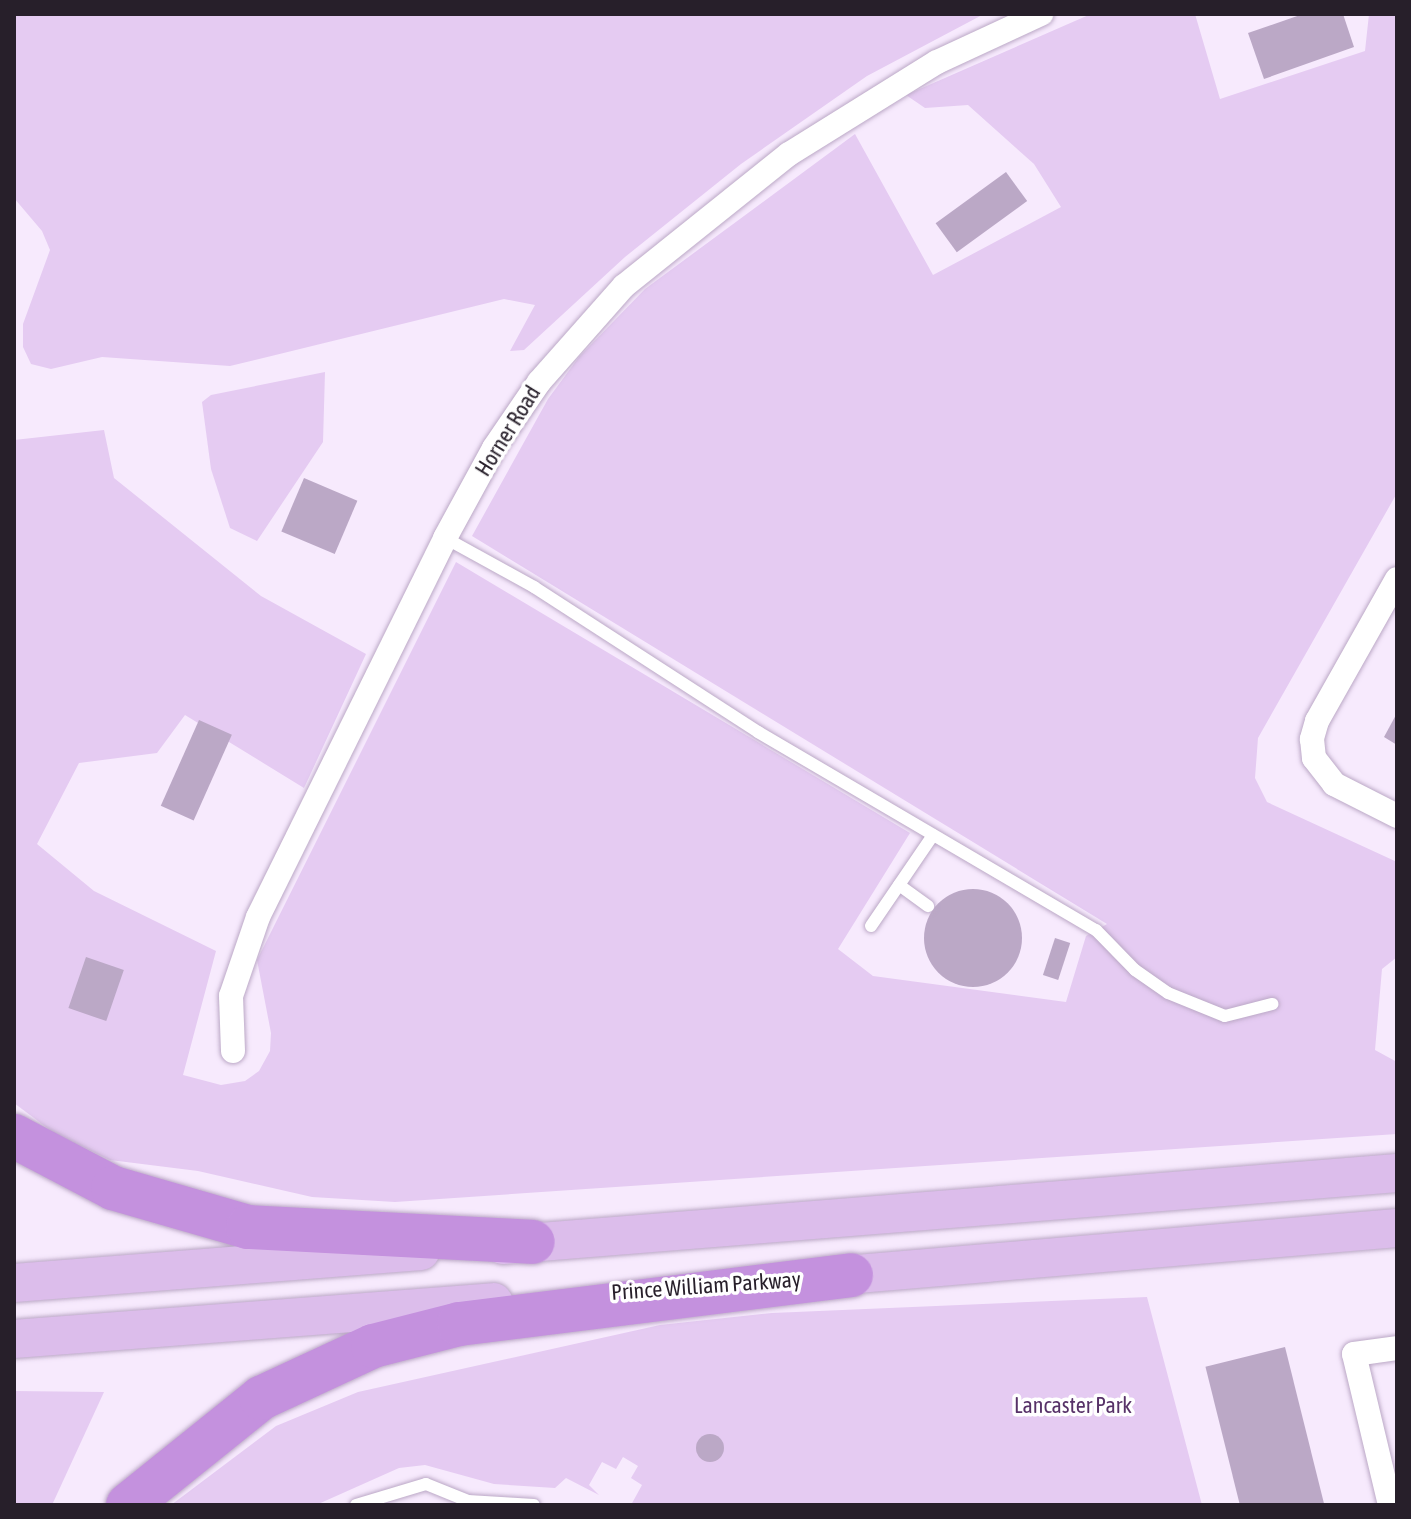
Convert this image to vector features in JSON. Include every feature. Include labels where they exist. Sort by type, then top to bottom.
[{"type":"highway","points":[[14,1136],[113,1188],[248,1227],[533,1242]]},
{"type":"highway","points":[[128,1505],[261,1398],[373,1346],[459,1324],[851,1275]]},
{"type":"main road","points":[[14,1283],[1397,1173]]},
{"type":"main road","name":"Prince William Parkway","points":[[14,1339],[851,1275],[1397,1228]]},
{"type":"street","name":"Horner Road","points":[[233,1051],[231,996],[239,962],[445,538],[494,448],[568,344],[663,252],[859,107],[937,62],[1041,14]]},
{"type":"street","points":[[1397,579],[1317,721],[1312,739],[1314,758],[1334,784],[1397,816]]},
{"type":"street","points":[[1390,1505],[1354,1354],[1397,1348]]},
{"type":"lane","points":[[445,538],[933,835],[1096,930],[1135,970],[1168,993],[1225,1016],[1272,1004]]},
{"type":"lane","points":[[871,926],[933,835]]},
{"type":"lane","points":[[899,885],[928,906]]},
{"type":"lane","points":[[356,1505],[426,1484],[480,1503],[534,1505]]},
{"type":"green space","points":[[14,14],[984,14],[867,76],[741,164],[625,257],[524,350],[510,351],[535,305],[504,299],[230,366],[102,357],[51,369],[31,364],[23,347],[23,324],[50,250],[42,231],[14,198]]},
{"type":"green space","points":[[1091,14],[1195,14],[1220,99],[1365,51],[1369,14],[1397,14],[1397,493],[1258,738],[1255,778],[1267,802],[1397,862],[1397,957],[1382,969],[1375,1050],[1397,1062],[1397,1134],[395,1202],[312,1197],[198,1171],[110,1160],[54,1133],[14,1103],[14,440],[104,430],[114,478],[261,596],[366,654],[304,788],[185,715],[157,753],[79,763],[37,844],[94,891],[216,951],[183,1075],[221,1085],[245,1081],[259,1071],[270,1051],[271,1033],[257,960],[456,562],[910,833],[838,949],[873,976],[1066,1002],[1086,936],[1107,924],[472,536],[548,399],[579,357],[645,289],[855,134],[933,275],[1061,207],[1034,164],[968,105],[925,108],[906,95]]},
{"type":"green space","points":[[325,372],[323,442],[257,541],[230,528],[211,469],[202,402],[211,395]]},
{"type":"green space","name":"Lancaster Park","points":[[1147,1297],[1202,1505],[631,1505],[642,1485],[631,1478],[638,1466],[623,1457],[616,1469],[602,1462],[589,1485],[599,1495],[566,1478],[555,1488],[494,1484],[425,1465],[399,1468],[316,1505],[171,1505],[276,1426],[358,1392],[660,1325],[772,1313]]},
{"type":"green space","points":[[14,1391],[104,1392],[52,1505],[14,1505]]},
{"type":"building","points":[[1303,14],[1343,14],[1354,47],[1264,79],[1248,33]]},
{"type":"building","points":[[1006,172],[1027,201],[957,252],[936,223]]},
{"type":"building","points":[[304,478],[357,501],[335,554],[281,531]]},
{"type":"building","points":[[1397,713],[1397,745],[1384,737]]},
{"type":"building","points":[[199,720],[232,735],[194,821],[161,806]]},
{"type":"building","points":[[973,889],[992,892],[1008,903],[1019,919],[1022,938],[1019,957],[1008,973],[992,984],[973,987],[954,984],[938,973],[927,957],[924,938],[927,919],[938,903],[954,892]]},
{"type":"building","points":[[1055,938],[1070,943],[1058,980],[1043,975]]},
{"type":"building","points":[[86,957],[124,970],[106,1021],[68,1008]]},
{"type":"building","points":[[1285,1347],[1324,1505],[1240,1505],[1205,1367]]},
{"type":"building","points":[[710,1434],[720,1438],[724,1448],[720,1458],[710,1462],[700,1458],[696,1448],[700,1438]]}]
